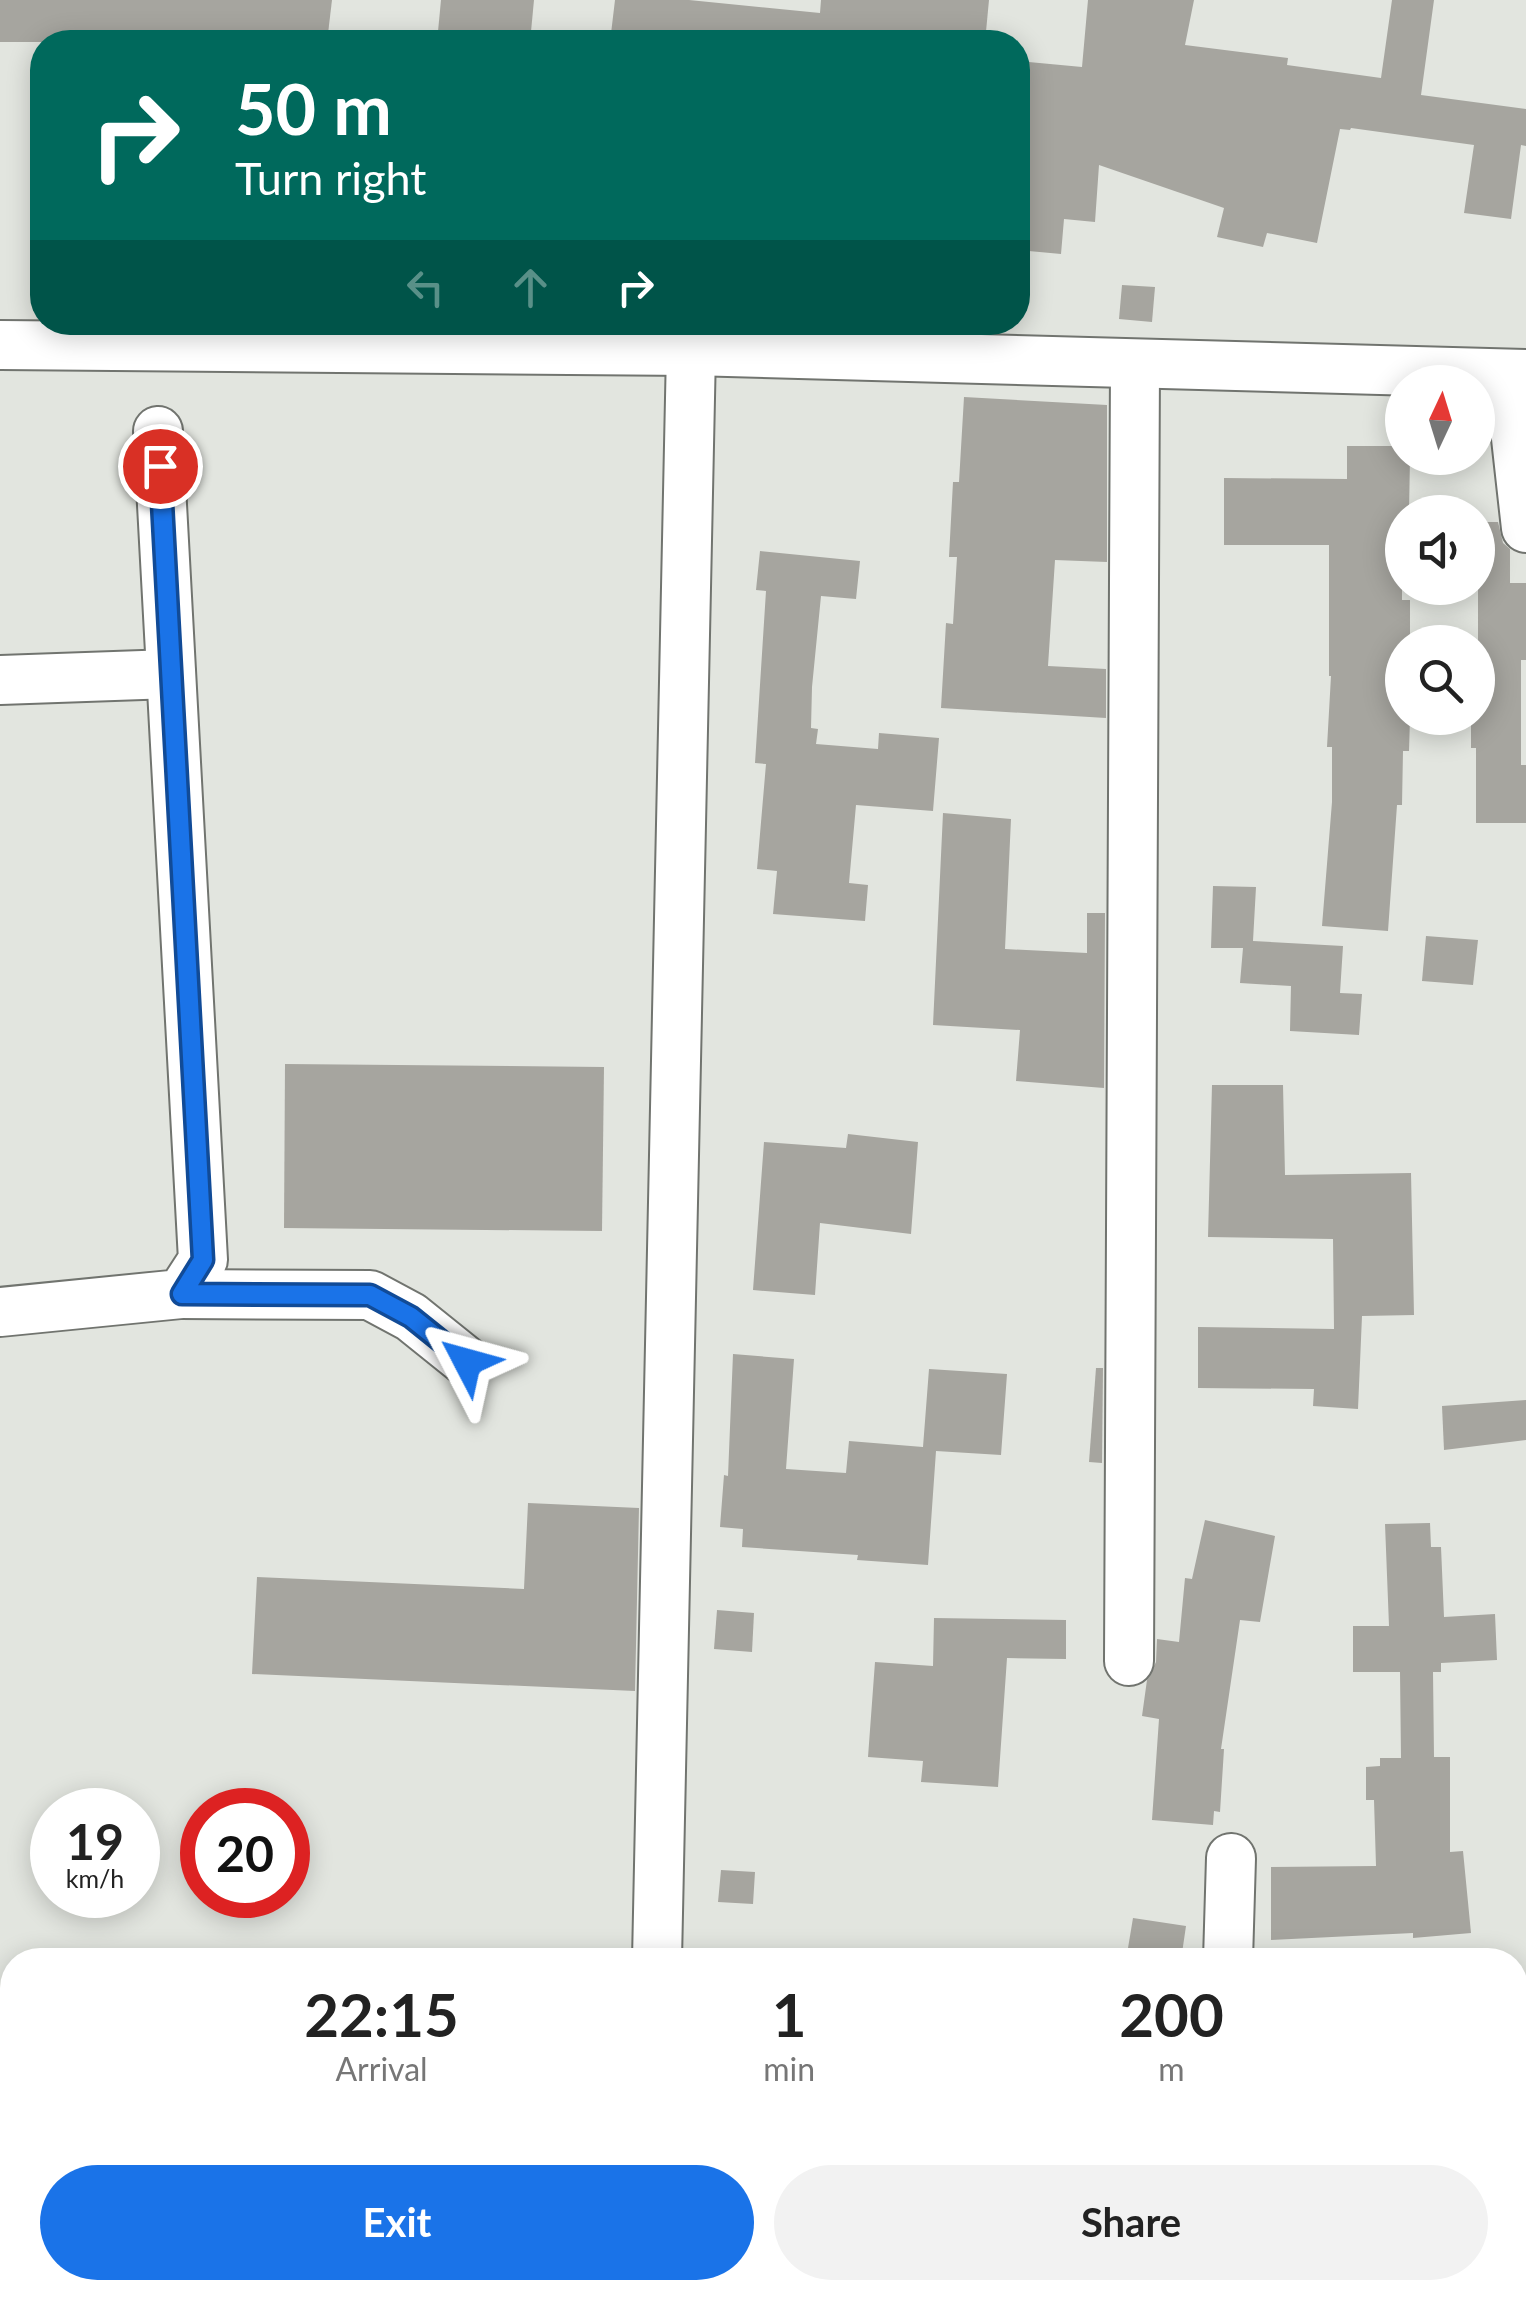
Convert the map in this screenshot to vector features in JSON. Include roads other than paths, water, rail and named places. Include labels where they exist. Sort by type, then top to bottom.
[{"type":"street","points":[[0,345],[690,351],[1518,374],[1526,528]]},
{"type":"street","points":[[657,1948],[690,351]]},
{"type":"street","points":[[1129,1661],[1135,366]]},
{"type":"street","points":[[158,431],[203,1260],[182,1294]]},
{"type":"street","points":[[0,680],[171,674]]},
{"type":"street","points":[[0,1312],[182,1294],[370,1295],[411,1317],[467,1362]]},
{"type":"street","points":[[1228,1948],[1231,1858]]}]
